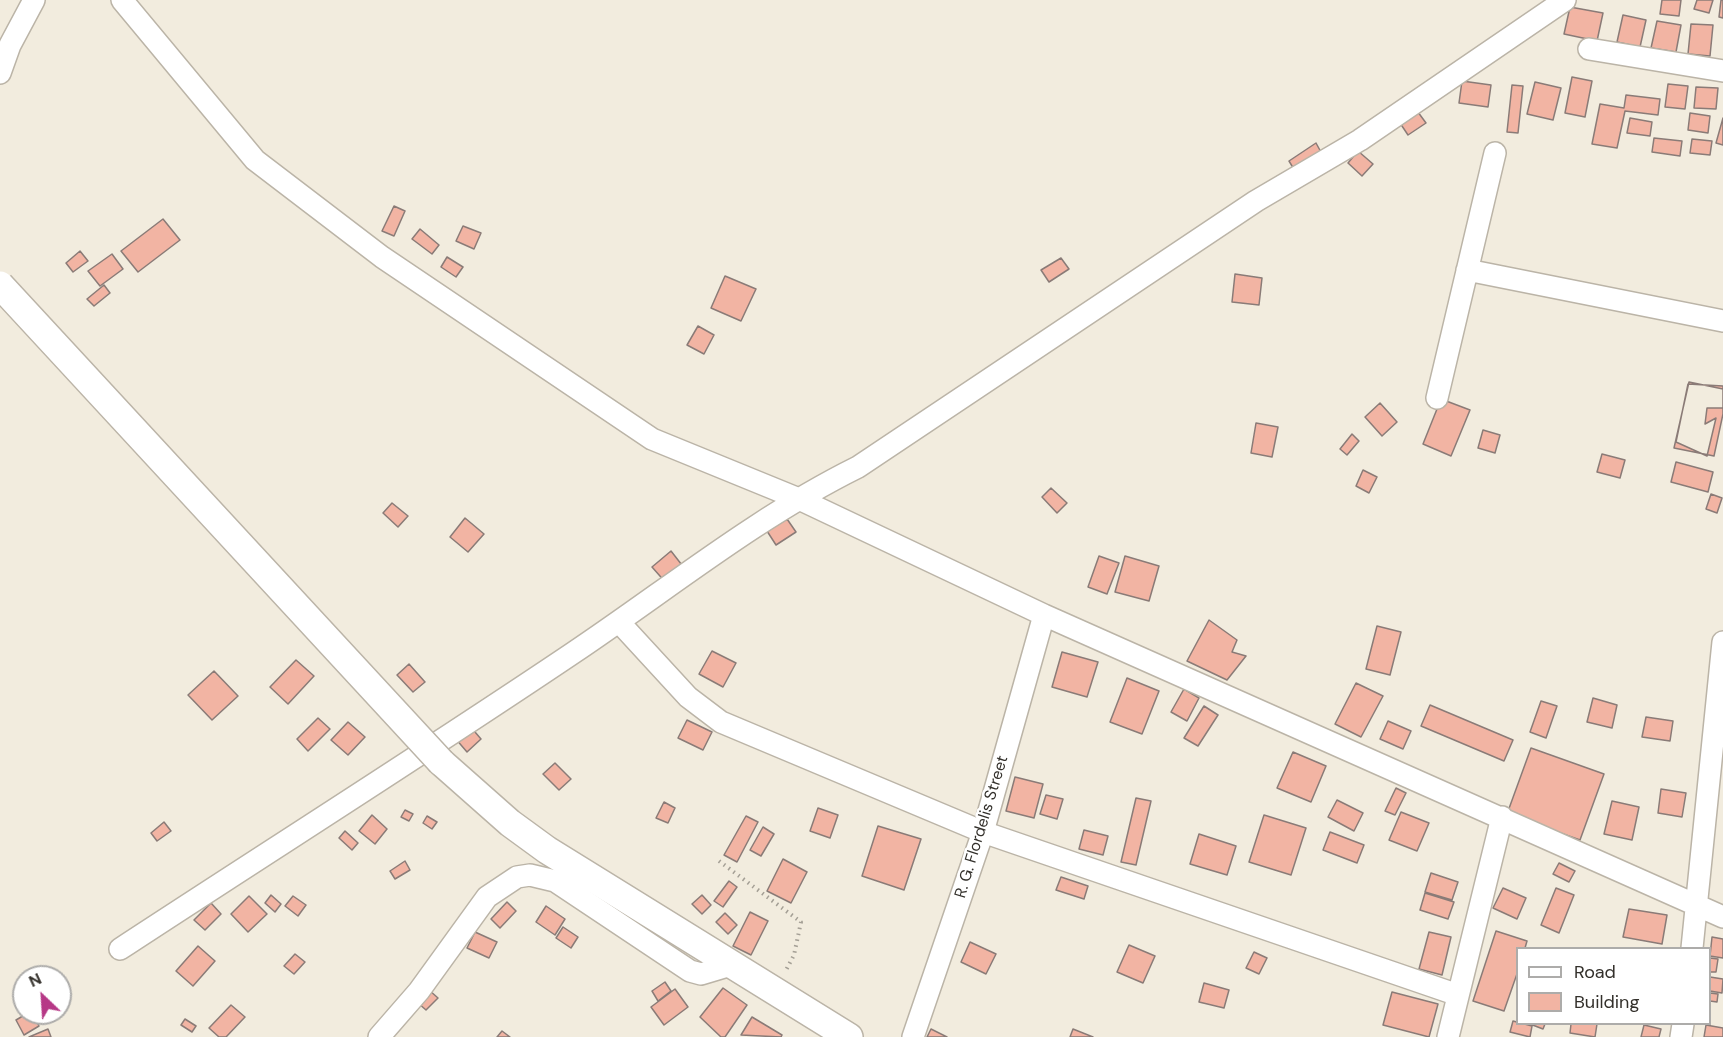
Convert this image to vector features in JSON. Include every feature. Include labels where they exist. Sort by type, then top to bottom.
[{"type":"main road","points":[[0,285],[441,762],[510,823],[547,850],[849,1037]]},
{"type":"street","points":[[0,73],[10,45],[34,0]]},
{"type":"street","points":[[122,0],[255,160],[382,258],[652,439],[799,499],[1044,615],[1723,917]]},
{"type":"street","points":[[120,949],[619,622],[740,535],[858,467],[1256,201],[1360,140],[1565,0]]},
{"type":"street","points":[[1589,49],[1723,71]]},
{"type":"street","points":[[1437,398],[1495,153]]},
{"type":"street","points":[[1467,270],[1723,321]]},
{"type":"street","name":"R. G. Flordelis Street","points":[[913,1037],[983,832],[1044,615]]},
{"type":"street","points":[[619,622],[688,697],[721,722],[983,832],[1458,995]]},
{"type":"street","points":[[1692,947],[1723,642]]},
{"type":"street","points":[[1448,1037],[1502,818]]},
{"type":"street","points":[[379,1037],[419,991],[487,897],[517,877],[530,875],[555,881],[690,971],[701,974],[728,963]]},
{"type":"path","points":[[719,861],[801,922],[794,955],[774,991]]},
{"type":"building","points":[[1662,0],[1681,0],[1679,16],[1660,14]]},
{"type":"building","points":[[1697,0],[1713,0],[1709,13],[1694,9]]},
{"type":"building","points":[[1721,0],[1723,0],[1723,18],[1719,17]]},
{"type":"building","points":[[1570,7],[1603,13],[1597,41],[1564,34]]},
{"type":"building","points":[[1623,15],[1646,20],[1640,47],[1617,42]]},
{"type":"building","points":[[1657,21],[1681,25],[1676,52],[1651,48]]},
{"type":"building","points":[[1691,24],[1713,25],[1710,56],[1688,54]]},
{"type":"building","points":[[1572,77],[1592,81],[1585,117],[1565,113]]},
{"type":"building","points":[[1462,81],[1491,85],[1488,107],[1459,103]]},
{"type":"building","points":[[1535,82],[1561,88],[1553,120],[1527,114]]},
{"type":"building","points":[[1668,84],[1688,86],[1685,109],[1665,107]]},
{"type":"building","points":[[1512,85],[1523,86],[1518,133],[1507,132]]},
{"type":"building","points":[[1696,87],[1718,88],[1716,109],[1694,108]]},
{"type":"building","points":[[1626,95],[1660,99],[1658,115],[1625,111],[1617,148],[1592,144],[1600,104],[1624,108]]},
{"type":"building","points":[[1415,108],[1426,123],[1408,135],[1398,120]]},
{"type":"building","points":[[1690,113],[1710,116],[1708,133],[1688,130]]},
{"type":"building","points":[[1630,118],[1652,122],[1650,136],[1627,133]]},
{"type":"building","points":[[1723,118],[1723,145],[1716,143]]},
{"type":"building","points":[[1654,138],[1682,141],[1680,156],[1652,152]]},
{"type":"building","points":[[1692,139],[1712,141],[1710,155],[1690,153]]},
{"type":"building","points":[[1316,143],[1322,154],[1295,171],[1289,161]]},
{"type":"building","points":[[1358,151],[1373,164],[1362,176],[1348,163]]},
{"type":"building","points":[[394,206],[405,211],[394,236],[382,231]]},
{"type":"building","points":[[163,219],[180,240],[138,272],[121,251]]},
{"type":"building","points":[[463,226],[481,233],[474,249],[456,241]]},
{"type":"building","points":[[420,229],[439,245],[432,254],[412,239]]},
{"type":"building","points":[[80,251],[88,261],[73,272],[66,263]]},
{"type":"building","points":[[112,254],[123,269],[100,286],[88,271]]},
{"type":"building","points":[[447,257],[463,267],[456,277],[441,267]]},
{"type":"building","points":[[1061,258],[1069,269],[1049,282],[1041,270]]},
{"type":"building","points":[[1235,274],[1262,278],[1259,305],[1232,302]]},
{"type":"building","points":[[725,276],[756,289],[741,321],[711,308]]},
{"type":"building","points":[[104,285],[110,293],[94,306],[87,299]]},
{"type":"building","points":[[698,326],[714,335],[704,354],[687,345]]},
{"type":"building","points":[[1689,382],[1723,389],[1723,414],[1714,456],[1674,448]]},
{"type":"building","points":[[1688,384],[1723,386],[1723,408],[1707,408],[1705,424],[1716,418],[1707,456],[1676,442]]},
{"type":"building","points":[[1441,399],[1470,410],[1451,456],[1423,444]]},
{"type":"building","points":[[1380,403],[1397,422],[1382,436],[1365,417]]},
{"type":"building","points":[[1256,423],[1278,427],[1272,457],[1251,453]]},
{"type":"building","points":[[1483,430],[1500,435],[1495,453],[1478,448]]},
{"type":"building","points":[[1352,434],[1359,441],[1347,455],[1340,449]]},
{"type":"building","points":[[1602,454],[1625,460],[1620,478],[1597,472]]},
{"type":"building","points":[[1676,462],[1713,472],[1708,492],[1671,482]]},
{"type":"building","points":[[1363,470],[1377,477],[1369,493],[1356,486]]},
{"type":"building","points":[[1051,488],[1067,503],[1057,513],[1042,497]]},
{"type":"building","points":[[1711,494],[1722,498],[1717,513],[1706,509]]},
{"type":"building","points":[[392,503],[408,516],[398,527],[383,513]]},
{"type":"building","points":[[465,518],[484,534],[468,552],[450,537]]},
{"type":"building","points":[[787,519],[796,532],[776,545],[767,531]]},
{"type":"building","points":[[671,551],[685,569],[667,584],[652,567]]},
{"type":"building","points":[[1099,556],[1119,563],[1107,594],[1088,587]]},
{"type":"building","points":[[1125,556],[1159,566],[1149,601],[1115,592]]},
{"type":"building","points":[[1209,620],[1237,640],[1232,652],[1246,656],[1227,680],[1187,661]]},
{"type":"building","points":[[1377,626],[1401,632],[1390,675],[1366,669]]},
{"type":"building","points":[[712,651],[736,663],[723,687],[699,674]]},
{"type":"building","points":[[1062,652],[1098,662],[1087,697],[1052,687]]},
{"type":"building","points":[[296,660],[314,676],[288,704],[270,687]]},
{"type":"building","points":[[409,664],[425,682],[413,692],[397,675]]},
{"type":"building","points":[[214,671],[238,696],[212,720],[188,695]]},
{"type":"building","points":[[1127,678],[1159,691],[1142,734],[1110,722]]},
{"type":"building","points":[[1356,683],[1383,696],[1361,737],[1335,724]]},
{"type":"building","points":[[1184,689],[1199,698],[1187,721],[1171,712]]},
{"type":"building","points":[[1593,698],[1617,705],[1612,728],[1587,722]]},
{"type":"building","points":[[1541,701],[1557,706],[1546,738],[1530,732]]},
{"type":"building","points":[[1430,705],[1513,740],[1504,761],[1421,726]]},
{"type":"building","points":[[1204,706],[1218,715],[1198,746],[1184,738]]},
{"type":"building","points":[[1646,717],[1673,721],[1670,741],[1642,737]]},
{"type":"building","points":[[318,718],[330,729],[308,751],[297,739]]},
{"type":"building","points":[[687,720],[712,732],[703,750],[678,738]]},
{"type":"building","points":[[1388,721],[1411,731],[1403,749],[1380,739]]},
{"type":"building","points":[[348,722],[365,737],[348,755],[331,740]]},
{"type":"building","points":[[469,725],[481,739],[467,752],[455,738]]},
{"type":"building","points":[[1531,748],[1604,774],[1580,840],[1507,814]]},
{"type":"building","points":[[1293,752],[1326,766],[1311,802],[1277,788]]},
{"type":"building","points":[[555,763],[571,779],[559,790],[543,774]]},
{"type":"building","points":[[1015,777],[1043,784],[1034,818],[1006,811]]},
{"type":"building","points":[[1396,788],[1406,793],[1395,815],[1385,811]]},
{"type":"building","points":[[1661,789],[1686,793],[1682,817],[1658,813]]},
{"type":"building","points":[[1046,795],[1063,799],[1057,819],[1040,814]]},
{"type":"building","points":[[1136,798],[1151,801],[1136,865],[1121,862]]},
{"type":"building","points":[[1337,800],[1363,813],[1354,831],[1328,817]]},
{"type":"building","points":[[1612,801],[1639,807],[1632,840],[1604,834]]},
{"type":"building","points":[[664,802],[675,808],[668,823],[656,818]]},
{"type":"building","points":[[818,808],[838,815],[830,838],[810,831]]},
{"type":"building","points":[[405,810],[413,814],[409,821],[401,817]]},
{"type":"building","points":[[1401,812],[1429,823],[1417,851],[1389,840]]},
{"type":"building","points":[[372,815],[387,829],[375,844],[359,831]]},
{"type":"building","points":[[1264,815],[1306,828],[1291,875],[1249,862]]},
{"type":"building","points":[[427,816],[437,822],[432,829],[423,823]]},
{"type":"building","points":[[746,816],[758,822],[737,862],[724,855]]},
{"type":"building","points":[[164,822],[171,831],[157,841],[151,833]]},
{"type":"building","points":[[878,826],[921,839],[904,890],[862,876]]},
{"type":"building","points":[[763,827],[774,834],[761,856],[750,850]]},
{"type":"building","points":[[1084,830],[1108,836],[1103,855],[1079,849]]},
{"type":"building","points":[[345,831],[358,843],[352,850],[339,838]]},
{"type":"building","points":[[1330,832],[1364,845],[1357,863],[1323,850]]},
{"type":"building","points":[[1199,834],[1236,846],[1227,875],[1190,864]]},
{"type":"building","points":[[783,859],[807,872],[791,903],[767,891]]},
{"type":"building","points":[[405,861],[410,870],[395,879],[390,871]]},
{"type":"building","points":[[1559,863],[1575,871],[1569,882],[1553,874]]},
{"type":"building","points":[[1431,873],[1458,882],[1452,900],[1425,892]]},
{"type":"building","points":[[1061,877],[1088,886],[1084,899],[1056,890]]},
{"type":"building","points":[[729,881],[737,887],[723,907],[714,901]]},
{"type":"building","points":[[1503,888],[1526,898],[1517,919],[1493,908]]},
{"type":"building","points":[[1556,888],[1574,895],[1559,933],[1541,925]]},
{"type":"building","points":[[1425,893],[1454,902],[1448,919],[1420,910]]},
{"type":"building","points":[[271,895],[281,904],[275,912],[265,903]]},
{"type":"building","points":[[702,895],[711,905],[702,914],[692,904]]},
{"type":"building","points":[[249,896],[267,914],[248,932],[231,914]]},
{"type":"building","points":[[293,896],[306,905],[298,916],[285,906]]},
{"type":"building","points":[[507,902],[516,911],[500,928],[491,919]]},
{"type":"building","points":[[211,903],[221,914],[205,930],[194,920]]},
{"type":"building","points":[[546,906],[565,919],[555,935],[536,922]]},
{"type":"building","points":[[1629,909],[1667,915],[1662,944],[1623,937]]},
{"type":"building","points":[[750,912],[768,921],[751,955],[733,946]]},
{"type":"building","points":[[725,913],[737,925],[728,934],[716,922]]},
{"type":"building","points":[[563,927],[578,937],[571,948],[556,938]]},
{"type":"building","points":[[1496,931],[1527,941],[1525,947],[1516,947],[1516,977],[1504,1011],[1473,1001]]},
{"type":"building","points":[[475,932],[497,942],[489,958],[467,948]]},
{"type":"building","points":[[1429,932],[1451,937],[1442,975],[1419,969]]},
{"type":"building","points":[[1712,937],[1723,939],[1723,958],[1711,956]]},
{"type":"building","points":[[970,942],[996,954],[986,974],[961,962]]},
{"type":"building","points":[[1129,945],[1155,956],[1143,983],[1117,972]]},
{"type":"building","points":[[198,946],[215,961],[193,986],[176,971]]},
{"type":"building","points":[[1254,952],[1267,958],[1259,974],[1246,968]]},
{"type":"building","points":[[295,954],[305,962],[294,974],[284,966]]},
{"type":"building","points":[[1711,958],[1718,959],[1716,972],[1711,972]]},
{"type":"building","points":[[1711,977],[1723,979],[1722,993],[1711,991]]},
{"type":"building","points":[[665,982],[671,991],[658,1001],[652,991]]},
{"type":"building","points":[[1204,983],[1229,990],[1224,1008],[1199,1002]]},
{"type":"building","points":[[723,988],[747,1005],[725,1037],[721,1037],[700,1017]]},
{"type":"building","points":[[675,989],[688,1007],[664,1025],[651,1007]]},
{"type":"building","points":[[429,990],[438,998],[426,1010],[418,1003]]},
{"type":"building","points":[[1392,992],[1438,1004],[1429,1037],[1383,1025]]},
{"type":"building","points":[[1711,993],[1718,994],[1717,1002],[1711,1001]]},
{"type":"building","points":[[231,1005],[245,1017],[226,1037],[219,1037],[209,1028]]},
{"type":"building","points":[[752,1017],[782,1035],[781,1037],[741,1035]]},
{"type":"building","points":[[185,1019],[196,1026],[192,1032],[181,1025]]},
{"type":"building","points":[[1513,1021],[1516,1022],[1516,1025],[1532,1026],[1530,1037],[1510,1032]]},
{"type":"building","points":[[19,1025],[38,1025],[39,1026],[24,1035]]},
{"type":"building","points":[[1533,1025],[1545,1025],[1543,1029]]},
{"type":"building","points":[[1571,1025],[1597,1025],[1595,1037],[1570,1033]]},
{"type":"building","points":[[1644,1025],[1661,1029],[1659,1037],[1641,1037]]},
{"type":"building","points":[[1706,1025],[1723,1028],[1723,1037],[1704,1037]]},
{"type":"building","points":[[48,1029],[51,1037],[29,1037]]},
{"type":"building","points":[[931,1029],[947,1037],[927,1037]]},
{"type":"building","points":[[1073,1029],[1093,1037],[1070,1037]]},
{"type":"building","points":[[502,1031],[510,1037],[497,1037]]}]
